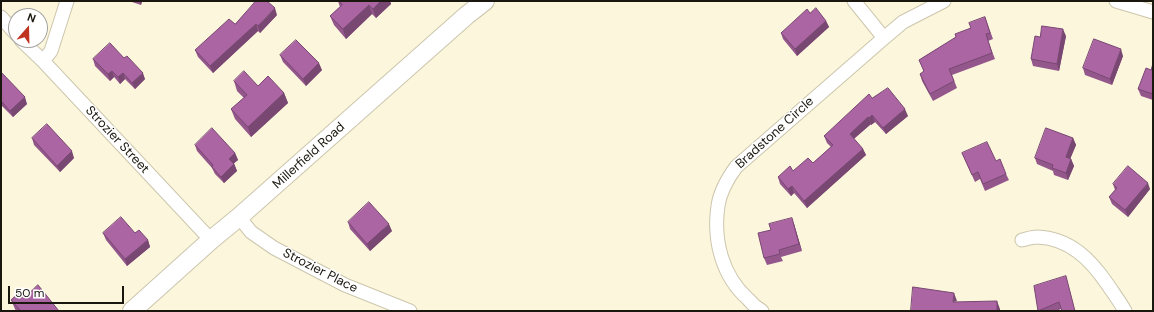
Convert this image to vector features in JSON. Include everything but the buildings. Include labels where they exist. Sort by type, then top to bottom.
[{"type":"main road","name":"Millerfield Road","points":[[132,311],[211,240],[240,217],[469,8],[485,1]]},
{"type":"street","points":[[43,61],[51,51],[67,1]]},
{"type":"street","points":[[854,1],[884,38]]},
{"type":"street","name":"Bradstone Circle","points":[[762,311],[740,292],[724,267],[717,239],[718,206],[728,178],[736,167],[903,22],[944,1]]},
{"type":"street","points":[[1116,1],[1153,12]]},
{"type":"street","points":[[1,17],[8,25]]},
{"type":"street","name":"Strozier Street","points":[[29,48],[211,240]]},
{"type":"street","name":"Strozier Place","points":[[240,217],[251,232],[274,248],[345,285],[410,311]]},
{"type":"street","points":[[1022,240],[1036,237],[1058,241],[1077,250],[1095,266],[1125,311]]}]
